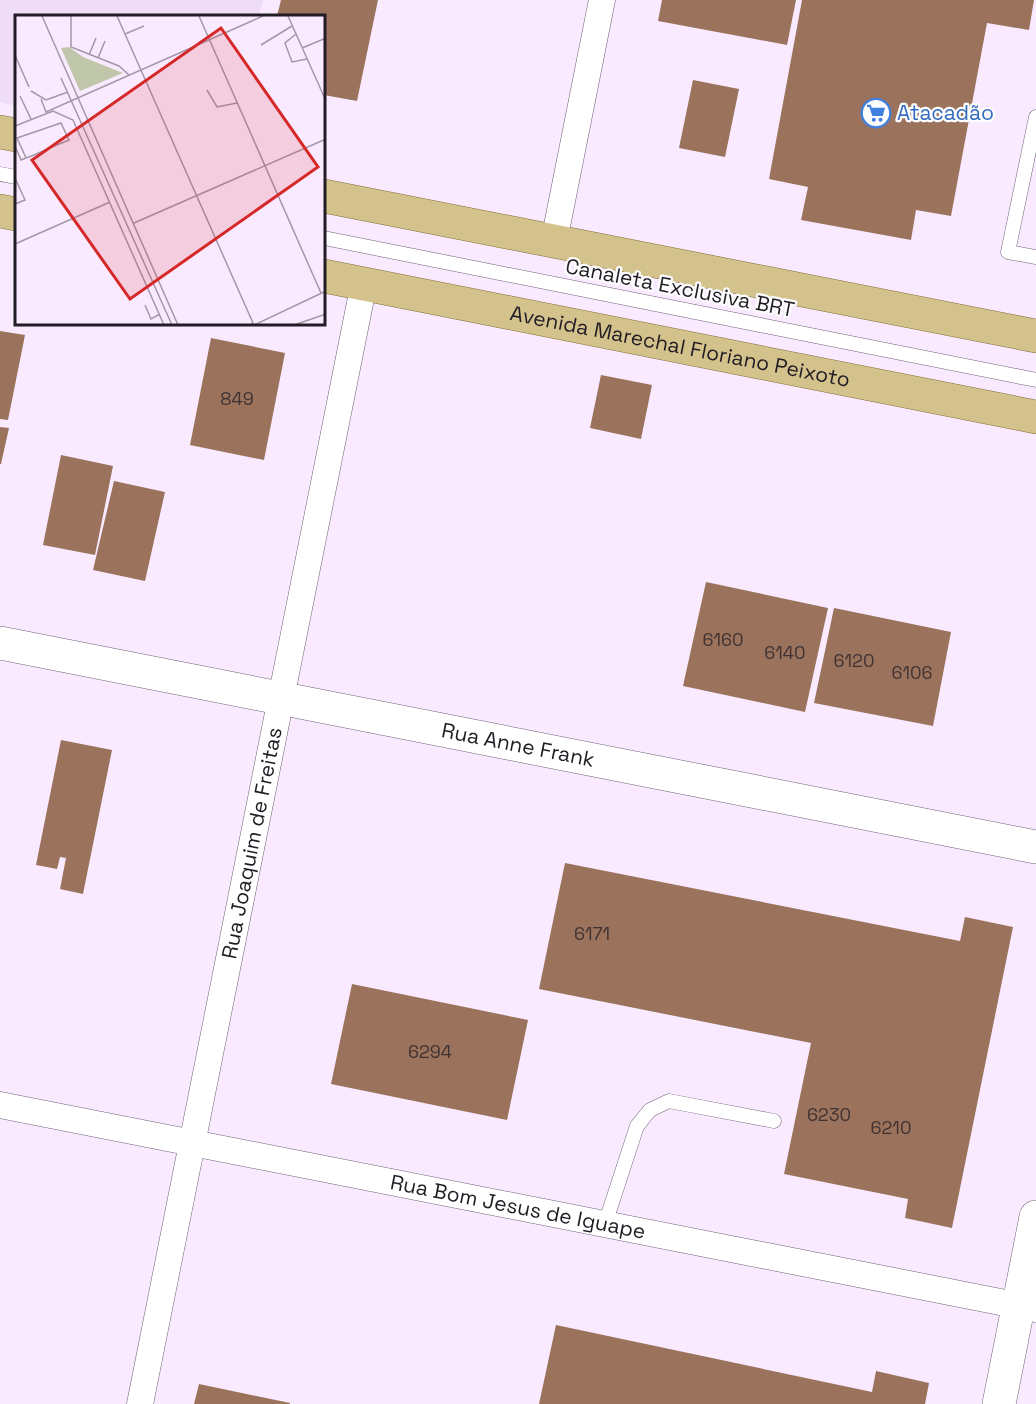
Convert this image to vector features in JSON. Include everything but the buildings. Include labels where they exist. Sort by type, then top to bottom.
[{"type":"main road","points":[[0,132],[15,135]]},
{"type":"main road","points":[[326,196],[1036,336]]},
{"type":"main road","points":[[0,211],[15,214]]},
{"type":"main road","name":"Avenida Marechal Floriano Peixoto","points":[[326,276],[1036,417]]},
{"type":"main road","name":"Rua Anne Frank","points":[[0,643],[1036,847]]},
{"type":"main road","points":[[999,1404],[1027,1307],[1036,1217]]},
{"type":"street","points":[[554,241],[602,0]]},
{"type":"street","name":"Rua Joaquim de Freitas","points":[[140,1404],[364,283]]},
{"type":"street","name":"Rua Bom Jesus de Iguape","points":[[0,1105],[1027,1307]]},
{"type":"lane","points":[[1036,117],[1008,252],[1036,257]]},
{"type":"lane","points":[[0,174],[15,177]]},
{"type":"lane","name":"Canaleta Exclusiva BRT","points":[[326,238],[1034,380]]},
{"type":"lane","points":[[605,1224],[637,1126],[650,1110],[669,1101],[774,1121]]},
{"type":"shaded area","points":[[0,0],[263,0],[259,15],[15,15],[15,106],[0,102]]},
{"type":"place","name":"Atacadão","points":[[876,113]]}]
